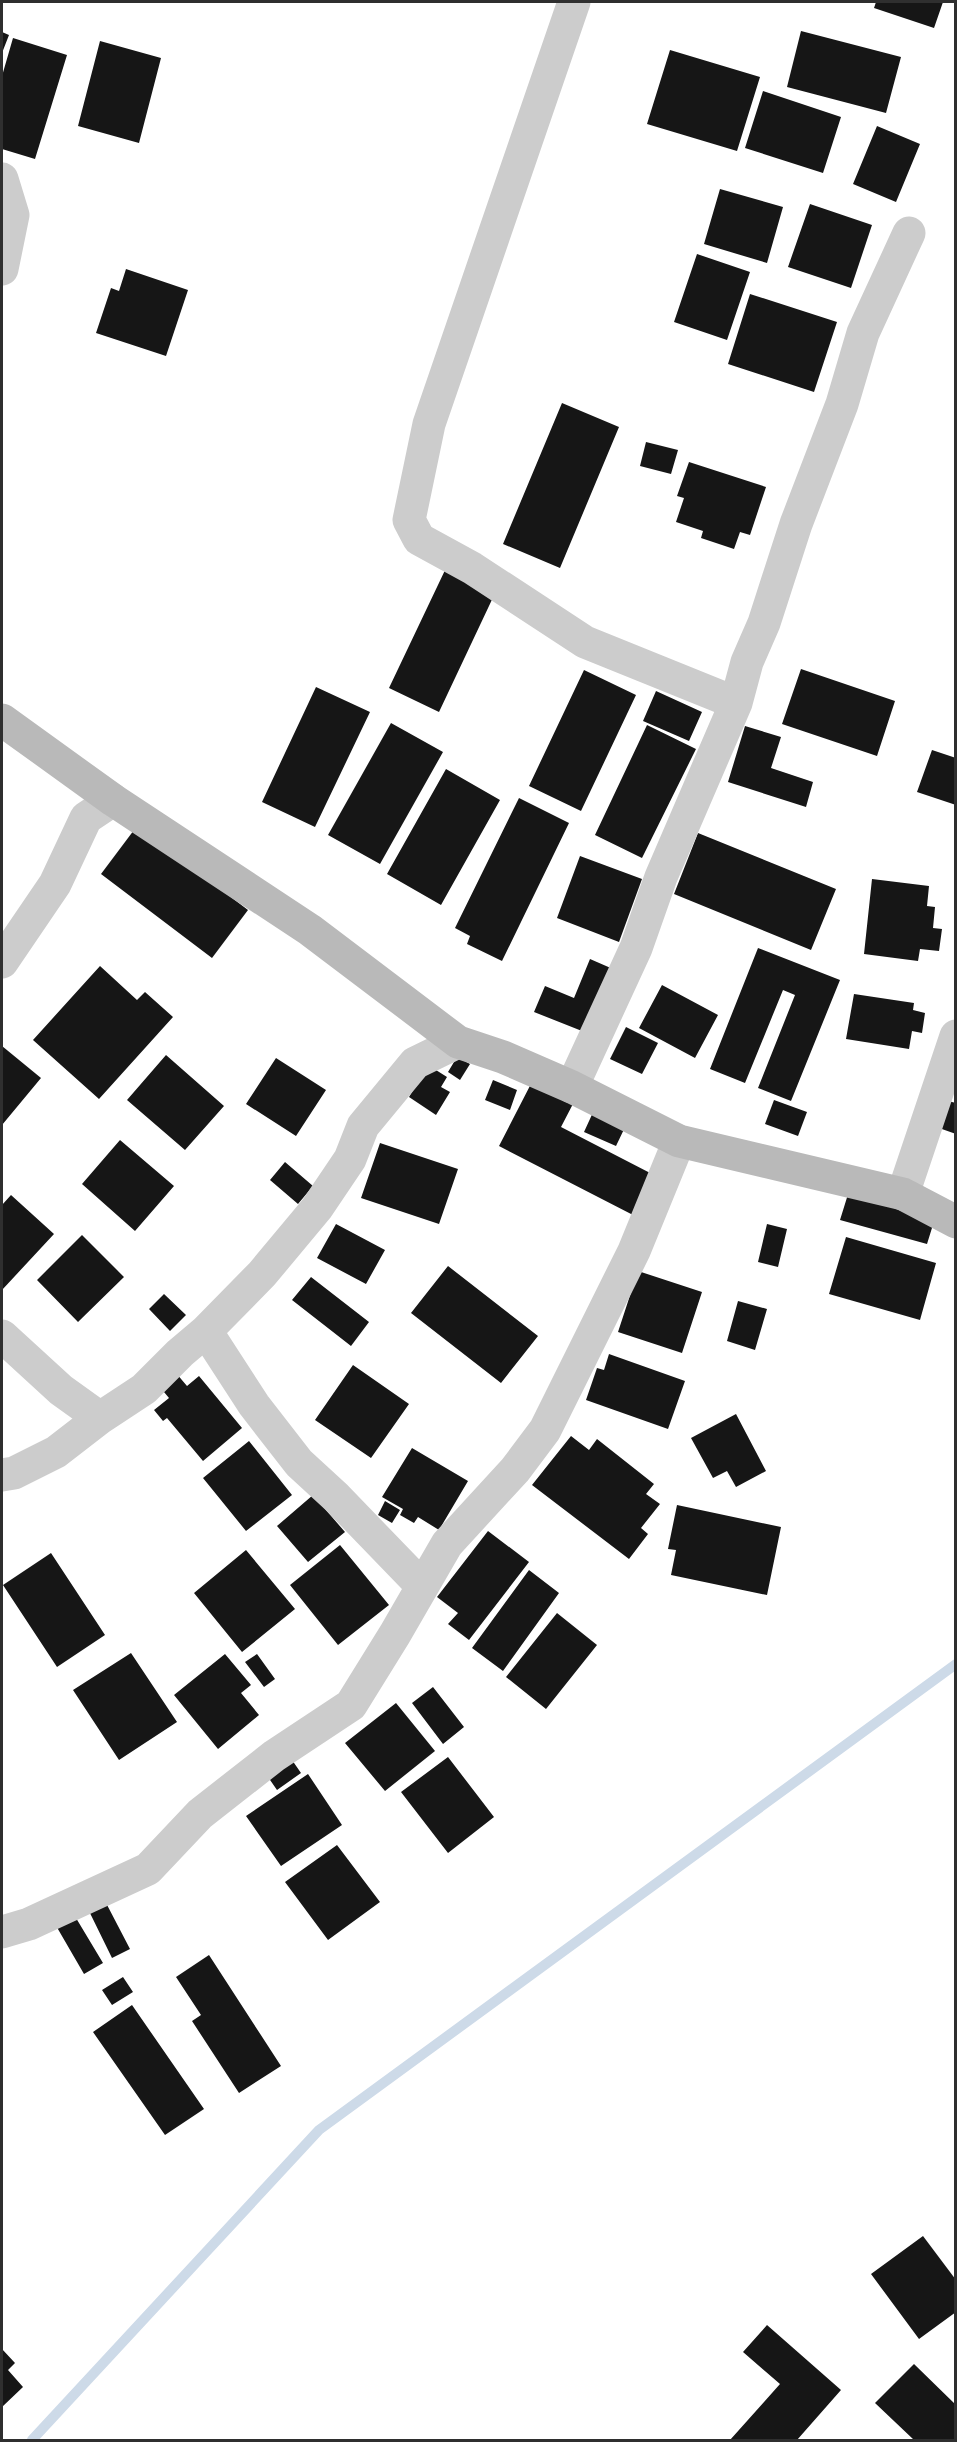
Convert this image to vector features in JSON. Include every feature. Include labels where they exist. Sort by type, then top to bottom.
[{"type":"street","points":[[574,2],[429,424],[408,520],[419,539],[472,567],[585,642],[736,703]]},
{"type":"street","points":[[2,180],[13,215],[2,268]]},
{"type":"street","points":[[572,1087],[636,948],[661,877],[736,703],[747,662],[764,623],[796,524],[842,404],[863,333],[909,233]]},
{"type":"street","points":[[2,720],[113,800],[310,930],[459,1042],[503,1057],[572,1087],[679,1141],[903,1194],[956,1222]]},
{"type":"street","points":[[2,962],[55,884],[86,818],[113,800]]},
{"type":"street","points":[[903,1194],[956,1036]]},
{"type":"street","points":[[2,1475],[14,1473],[56,1452],[100,1418],[144,1389],[262,1274],[317,1208],[350,1159],[363,1126],[415,1064],[459,1042]]},
{"type":"street","points":[[2,1932],[29,1924],[148,1869],[200,1814],[274,1756],[351,1705],[447,1544],[515,1470],[545,1430],[634,1251],[679,1141]]},
{"type":"street","points":[[206,1330],[254,1405],[299,1463],[336,1497],[422,1586]]},
{"type":"street","points":[[2,1336],[61,1390],[100,1418]]},
{"type":"building","points":[[876,2],[943,2],[934,28],[874,8]]},
{"type":"building","points":[[801,31],[901,57],[886,113],[787,87]]},
{"type":"building","points":[[2,32],[9,35],[2,53]]},
{"type":"building","points":[[13,38],[67,55],[35,159],[2,149],[2,76]]},
{"type":"building","points":[[100,41],[161,58],[139,143],[78,126]]},
{"type":"building","points":[[670,50],[760,77],[737,151],[647,124]]},
{"type":"building","points":[[763,91],[841,117],[823,173],[745,148]]},
{"type":"building","points":[[877,126],[920,144],[896,202],[853,184]]},
{"type":"building","points":[[720,189],[783,207],[767,263],[704,244]]},
{"type":"building","points":[[810,204],[872,225],[851,288],[788,267]]},
{"type":"building","points":[[697,254],[750,272],[727,340],[674,322]]},
{"type":"building","points":[[126,269],[188,290],[166,356],[96,333],[111,288],[119,291]]},
{"type":"building","points":[[750,294],[837,322],[814,392],[728,364]]},
{"type":"building","points":[[562,403],[619,427],[560,568],[503,544]]},
{"type":"building","points":[[646,442],[678,450],[671,474],[640,466]]},
{"type":"building","points":[[689,462],[766,487],[750,535],[740,532],[734,549],[701,538],[703,531],[676,522],[684,498],[677,496]]},
{"type":"building","points":[[447,566],[497,589],[439,712],[389,688]]},
{"type":"building","points":[[801,669],[895,701],[877,756],[782,724]]},
{"type":"building","points":[[584,670],[636,695],[581,811],[529,786]]},
{"type":"building","points":[[316,687],[370,712],[315,827],[262,802]]},
{"type":"building","points":[[656,691],[702,712],[689,741],[643,721]]},
{"type":"building","points":[[391,723],[443,752],[380,864],[328,835]]},
{"type":"building","points":[[647,725],[696,749],[642,858],[595,835]]},
{"type":"building","points":[[745,726],[781,737],[771,768],[813,782],[806,807],[728,782]]},
{"type":"building","points":[[932,750],[956,758],[956,805],[917,792]]},
{"type":"building","points":[[446,769],[500,800],[441,905],[387,874]]},
{"type":"building","points":[[519,798],[569,823],[502,961],[467,944],[470,936],[455,928]]},
{"type":"building","points":[[137,826],[248,910],[212,958],[101,874]]},
{"type":"building","points":[[698,833],[836,889],[811,950],[674,894]]},
{"type":"building","points":[[580,856],[642,879],[619,942],[557,918]]},
{"type":"building","points":[[872,879],[929,886],[927,906],[935,907],[933,928],[942,929],[939,951],[920,949],[918,961],[864,954]]},
{"type":"building","points":[[758,948],[840,980],[791,1101],[758,1088],[795,995],[783,990],[745,1083],[710,1069]]},
{"type":"building","points":[[590,959],[613,969],[587,1033],[534,1012],[545,986],[574,998]]},
{"type":"building","points":[[100,966],[137,1000],[145,992],[173,1017],[99,1099],[33,1040]]},
{"type":"building","points":[[662,985],[718,1015],[695,1058],[639,1028]]},
{"type":"building","points":[[854,994],[914,1003],[913,1010],[925,1013],[922,1033],[912,1031],[909,1049],[846,1039]]},
{"type":"building","points":[[626,1027],[658,1043],[642,1074],[610,1059]]},
{"type":"building","points":[[2,1046],[41,1078],[2,1125]]},
{"type":"building","points":[[166,1055],[224,1106],[185,1150],[127,1100]]},
{"type":"building","points":[[457,1057],[470,1064],[460,1080],[448,1072]]},
{"type":"building","points":[[276,1058],[326,1090],[296,1136],[246,1104]]},
{"type":"building","points":[[428,1065],[447,1077],[441,1087],[450,1092],[436,1115],[409,1097]]},
{"type":"building","points":[[534,1078],[575,1100],[561,1127],[654,1175],[633,1215],[499,1146]]},
{"type":"building","points":[[493,1080],[517,1090],[510,1110],[485,1100]]},
{"type":"building","points":[[774,1100],[807,1112],[798,1136],[765,1124]]},
{"type":"building","points":[[948,1101],[956,1103],[956,1134],[939,1128]]},
{"type":"building","points":[[595,1108],[627,1123],[616,1146],[584,1132]]},
{"type":"building","points":[[120,1140],[174,1186],[135,1231],[82,1184]]},
{"type":"building","points":[[380,1143],[458,1169],[439,1224],[361,1198]]},
{"type":"building","points":[[285,1162],[313,1186],[298,1204],[270,1180]]},
{"type":"building","points":[[849,1191],[936,1215],[927,1244],[840,1220]]},
{"type":"building","points":[[11,1195],[54,1234],[2,1290],[2,1205]]},
{"type":"building","points":[[336,1224],[385,1250],[366,1284],[317,1258]]},
{"type":"building","points":[[767,1224],[787,1229],[778,1267],[758,1262]]},
{"type":"building","points":[[82,1235],[124,1277],[78,1322],[37,1280]]},
{"type":"building","points":[[846,1237],[936,1263],[920,1320],[829,1294]]},
{"type":"building","points":[[448,1266],[538,1336],[501,1383],[411,1313]]},
{"type":"building","points":[[638,1271],[702,1292],[682,1353],[618,1332]]},
{"type":"building","points":[[311,1277],[369,1322],[351,1346],[292,1300]]},
{"type":"building","points":[[164,1294],[186,1315],[170,1331],[149,1309]]},
{"type":"building","points":[[738,1301],[767,1309],[755,1350],[727,1341]]},
{"type":"building","points":[[609,1354],[685,1381],[668,1429],[586,1400],[597,1368],[604,1370]]},
{"type":"building","points":[[353,1365],[409,1404],[371,1458],[315,1420]]},
{"type":"building","points":[[176,1373],[187,1386],[199,1376],[242,1428],[203,1461],[167,1418],[163,1421],[154,1410],[169,1398],[159,1386]]},
{"type":"building","points":[[736,1414],[766,1471],[736,1487],[727,1471],[713,1478],[691,1438]]},
{"type":"building","points":[[571,1436],[589,1450],[597,1439],[654,1484],[646,1494],[660,1504],[641,1528],[648,1534],[629,1559],[532,1485]]},
{"type":"building","points":[[249,1441],[292,1495],[246,1531],[203,1478]]},
{"type":"building","points":[[412,1448],[468,1481],[439,1530],[418,1517],[414,1523],[400,1515],[403,1509],[382,1497]]},
{"type":"building","points":[[313,1495],[345,1532],[308,1562],[277,1526]]},
{"type":"building","points":[[385,1501],[400,1510],[392,1523],[378,1515]]},
{"type":"building","points":[[677,1505],[781,1527],[767,1595],[671,1575],[676,1550],[668,1549]]},
{"type":"building","points":[[488,1531],[529,1562],[469,1640],[448,1624],[458,1613],[437,1597]]},
{"type":"building","points":[[340,1545],[389,1605],[338,1645],[290,1585]]},
{"type":"building","points":[[246,1550],[295,1609],[242,1652],[194,1593]]},
{"type":"building","points":[[51,1553],[105,1635],[57,1667],[3,1585]]},
{"type":"building","points":[[529,1570],[559,1593],[503,1671],[472,1648]]},
{"type":"building","points":[[557,1613],[597,1645],[546,1709],[506,1677]]},
{"type":"building","points":[[131,1653],[177,1722],[119,1760],[73,1690]]},
{"type":"building","points":[[225,1654],[251,1685],[241,1693],[259,1715],[218,1749],[174,1695]]},
{"type":"building","points":[[257,1654],[275,1679],[264,1687],[245,1662]]},
{"type":"building","points":[[433,1687],[464,1727],[443,1744],[412,1703]]},
{"type":"building","points":[[396,1703],[435,1751],[385,1791],[345,1743]]},
{"type":"building","points":[[448,1757],[494,1817],[448,1853],[401,1792]]},
{"type":"building","points":[[292,1760],[301,1773],[277,1790],[268,1777]]},
{"type":"building","points":[[308,1774],[342,1825],[281,1866],[246,1816]]},
{"type":"building","points":[[337,1845],[380,1902],[328,1940],[285,1882]]},
{"type":"building","points":[[105,1901],[130,1949],[112,1958],[88,1909]]},
{"type":"building","points":[[73,1913],[103,1963],[84,1974],[55,1924]]},
{"type":"building","points":[[209,1955],[281,2066],[239,2093],[192,2021],[201,2015],[176,1977]]},
{"type":"building","points":[[123,1977],[133,1992],[112,2005],[102,1990]]},
{"type":"building","points":[[132,2005],[204,2109],[165,2135],[93,2032]]},
{"type":"building","points":[[923,2236],[956,2280],[956,2312],[919,2339],[871,2274]]},
{"type":"building","points":[[767,2325],[841,2390],[797,2440],[730,2440],[780,2384],[743,2352]]},
{"type":"building","points":[[2,2349],[15,2363],[8,2370],[23,2387],[2,2407]]},
{"type":"building","points":[[914,2364],[956,2405],[956,2440],[914,2440],[875,2403]]},
{"type":"waterway","points":[[32,2440],[319,2130],[956,1664]]}]
